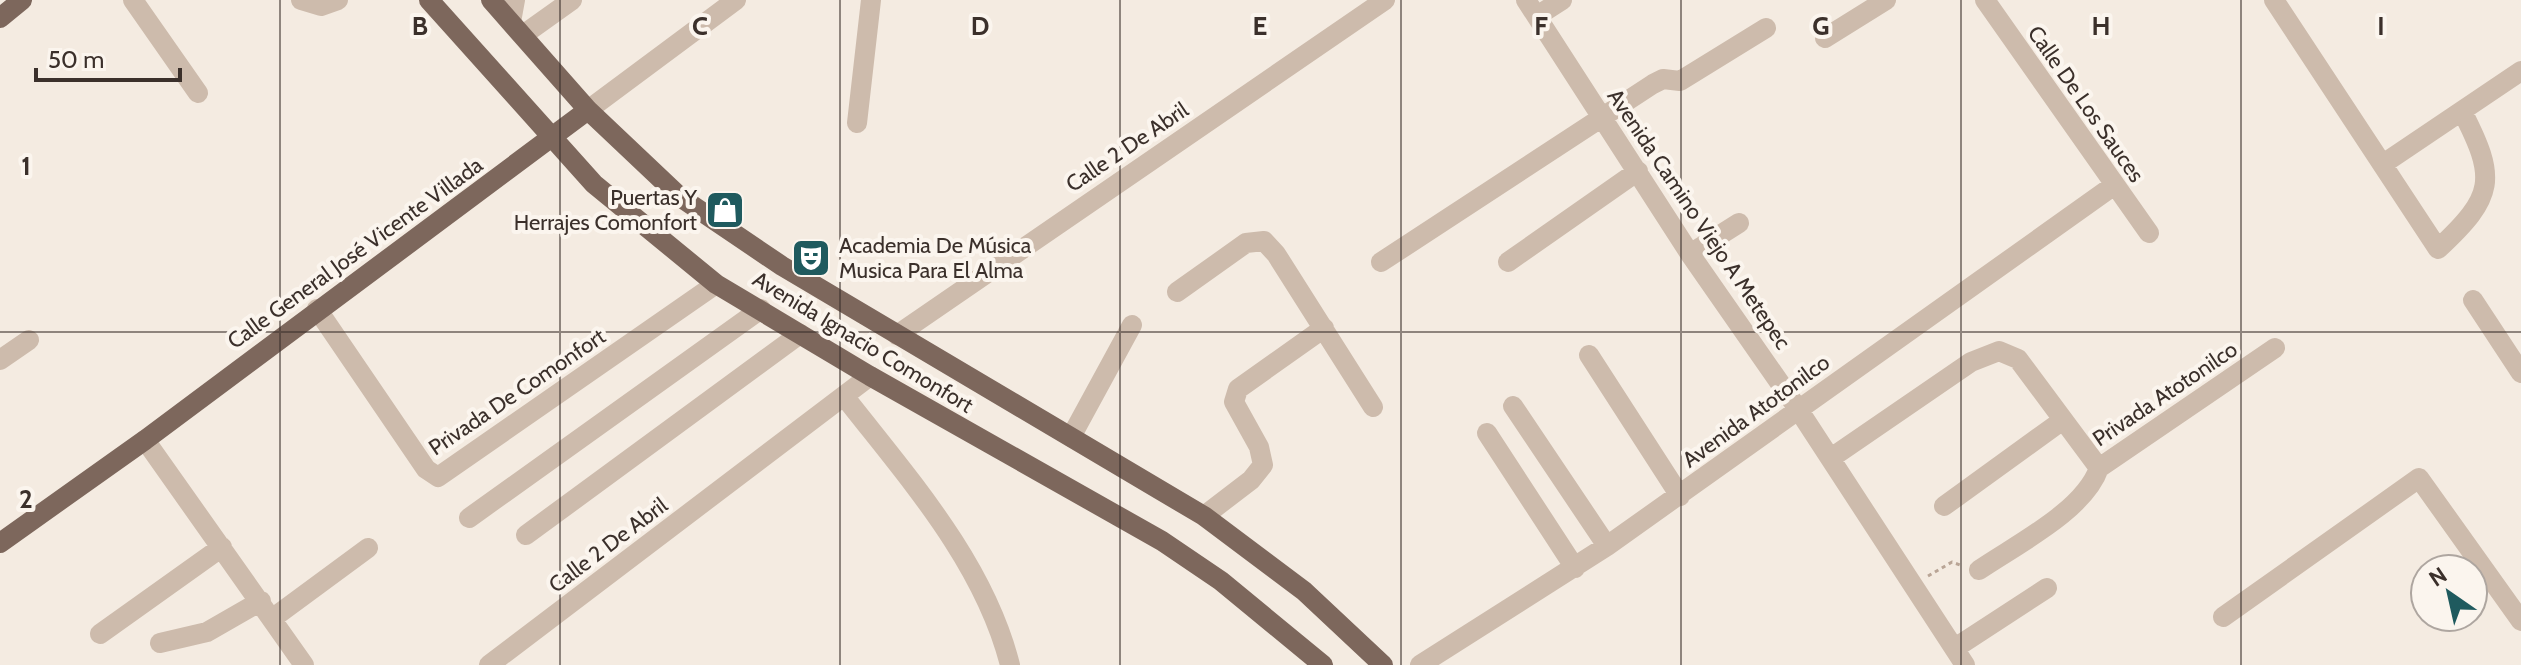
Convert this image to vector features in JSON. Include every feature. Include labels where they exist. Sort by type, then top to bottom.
[{"type":"main road","points":[[1,16],[22,0]]},
{"type":"main road","name":"Avenida Ignacio Comonfort","points":[[429,0],[551,140],[594,184],[716,284],[870,376],[1162,541],[1221,581],[1323,665]]},
{"type":"main road","name":"Avenida Ignacio Comonfort","points":[[491,0],[588,110],[680,197],[726,231],[1204,516],[1304,591],[1383,665]]},
{"type":"main road","name":"Calle General José Vicente Villada","points":[[0,543],[145,440],[588,110]]},
{"type":"street","points":[[133,0],[198,93]]},
{"type":"street","points":[[301,0],[321,6],[338,0]]},
{"type":"street","points":[[515,0],[517,29],[572,0]]},
{"type":"street","name":"Calle General José Vicente Villada","points":[[588,110],[736,0]]},
{"type":"street","points":[[857,123],[871,0]]},
{"type":"street","name":"Calle 2 De Abril","points":[[897,335],[1385,0]]},
{"type":"street","points":[[1532,8],[1562,0]]},
{"type":"street","points":[[1825,38],[1886,0]]},
{"type":"street","name":"Calle De Los Sauces","points":[[1985,0],[2149,233]]},
{"type":"street","points":[[2274,0],[2438,249],[2472,217],[2487,178],[2482,150],[2462,111]]},
{"type":"street","name":"Avenida Camino Viejo A Metepec","points":[[1532,8],[1690,254],[1831,458],[1960,656]]},
{"type":"street","points":[[1381,262],[1658,81],[1680,81],[1766,28]]},
{"type":"street","points":[[2383,164],[2521,71]]},
{"type":"street","points":[[1508,262],[1638,171]]},
{"type":"street","name":"Avenida Atotonilco","points":[[1420,665],[1575,568],[1680,496],[2113,186]]},
{"type":"street","points":[[1690,254],[1739,223]]},
{"type":"street","points":[[1177,292],[1246,243],[1264,241],[1276,254],[1373,407]]},
{"type":"street","name":"Privada De Comonfort","points":[[317,309],[426,469],[438,477],[716,284]]},
{"type":"street","points":[[2473,300],[2518,361]]},
{"type":"street","points":[[469,518],[761,309]]},
{"type":"street","points":[[1071,437],[1132,325]]},
{"type":"street","points":[[1204,516],[1234,494],[1263,465],[1259,447],[1234,402],[1238,389],[1324,328]]},
{"type":"street","points":[[526,535],[800,334]]},
{"type":"street","points":[[0,360],[29,340]]},
{"type":"street","name":"Privada Atotonilco","points":[[1831,458],[1971,362],[1999,351],[2018,359],[2099,468],[2275,348]]},
{"type":"street","points":[[1589,355],[1680,496]]},
{"type":"street","name":"Calle 2 De Abril","points":[[489,665],[870,376]]},
{"type":"street","points":[[844,396],[930,506],[978,581],[1001,629],[1010,665]]},
{"type":"street","points":[[1513,406],[1607,546]]},
{"type":"street","points":[[1944,506],[2063,420]]},
{"type":"street","points":[[1487,433],[1575,568]]},
{"type":"street","points":[[145,440],[304,665]]},
{"type":"street","points":[[1979,570],[2073,506],[2093,484],[2099,468]]},
{"type":"street","points":[[2223,617],[2419,478],[2521,621]]},
{"type":"street","points":[[100,634],[222,547]]},
{"type":"street","points":[[160,643],[207,632],[267,610],[368,548]]},
{"type":"street","points":[[1960,656],[2047,588]]},
{"type":"path","points":[[1915,584],[1952,562]]},
{"type":"place","name":"Puertas Y Herrajes Comonfort","points":[[725,210]]},
{"type":"place","name":"Academia De Música Musica Para El Alma","points":[[811,258]]}]
